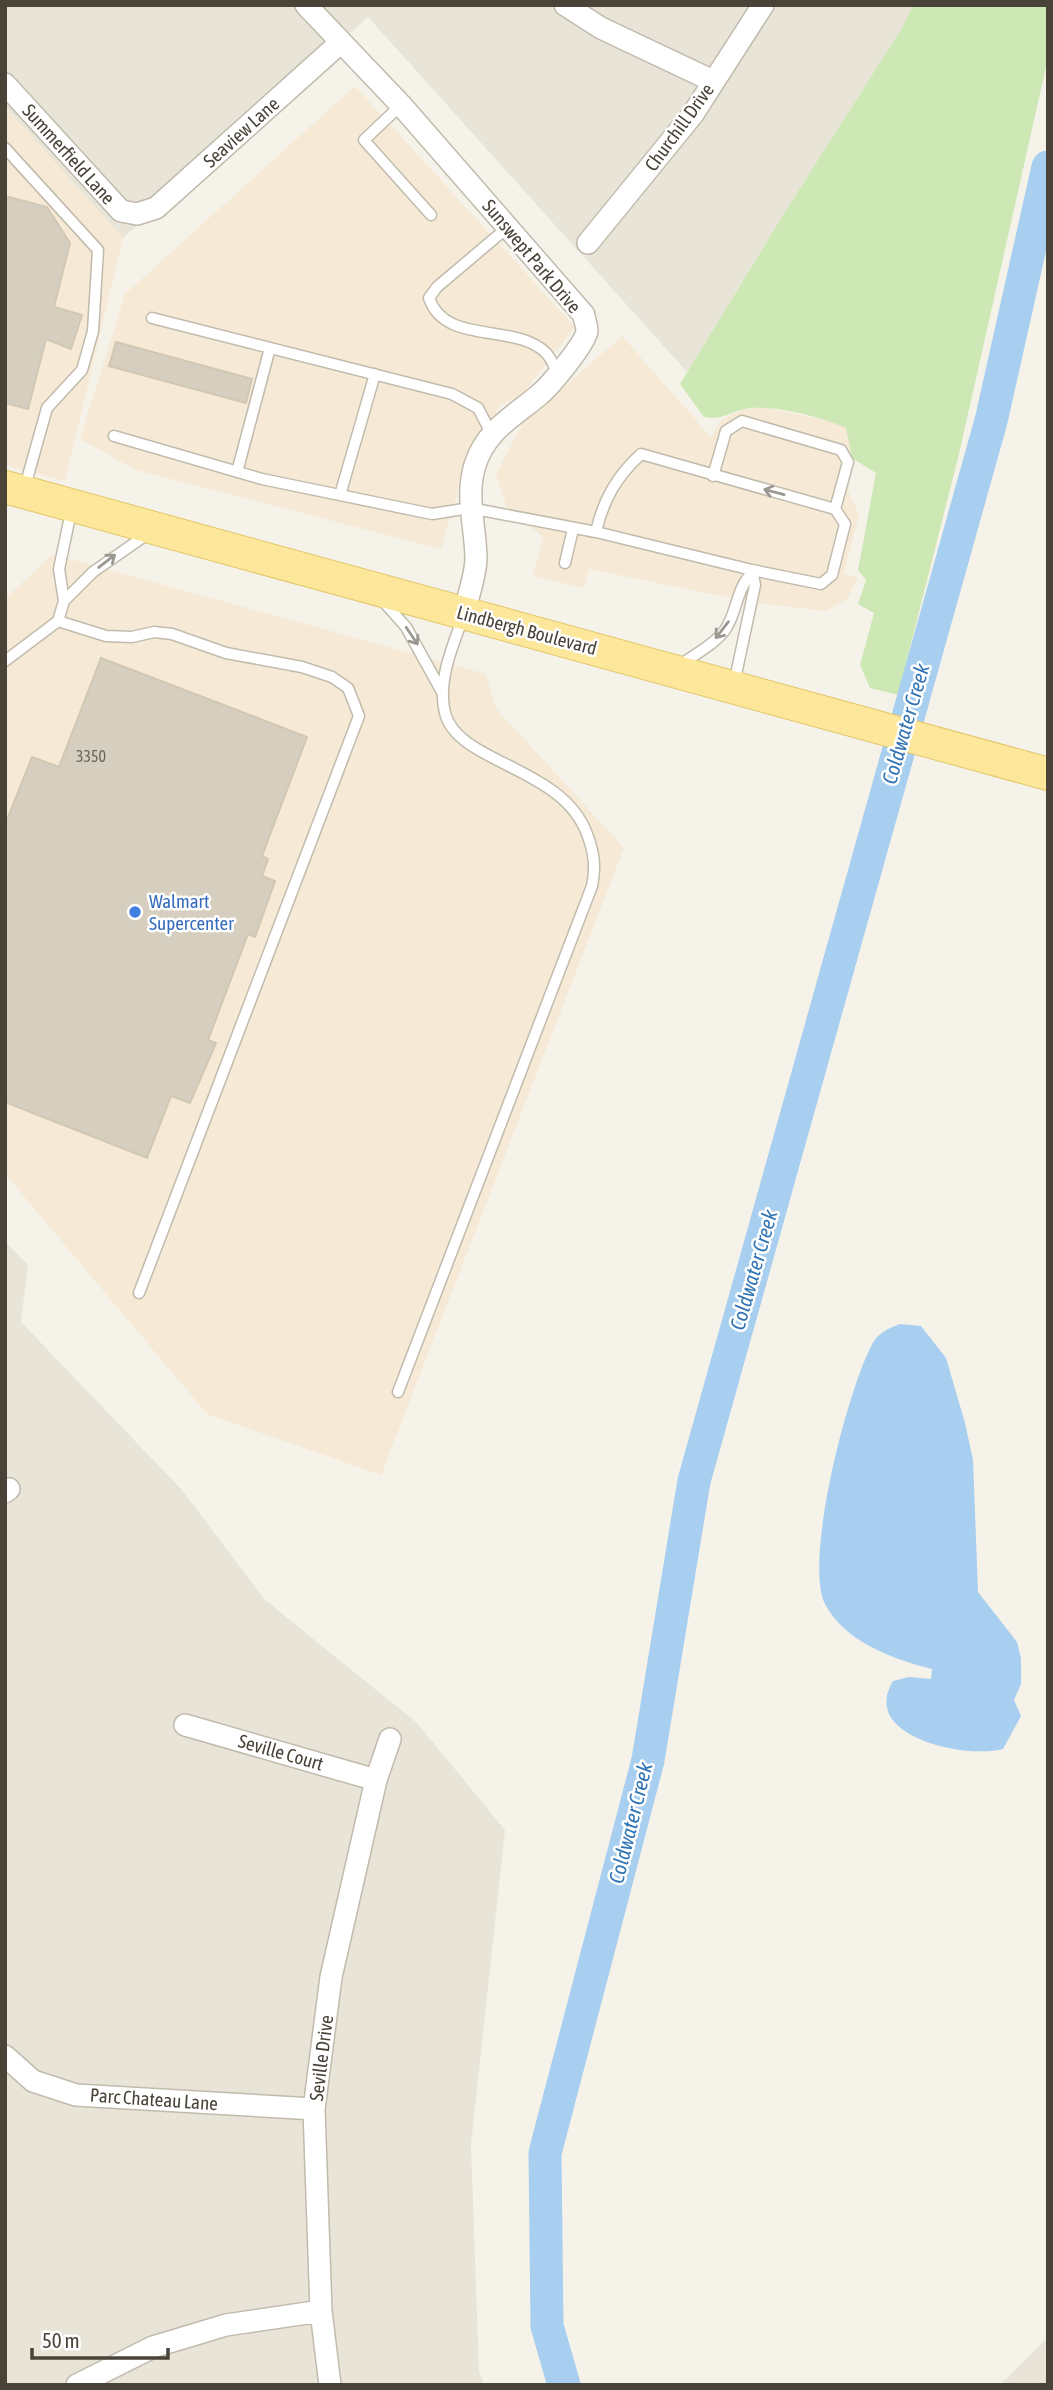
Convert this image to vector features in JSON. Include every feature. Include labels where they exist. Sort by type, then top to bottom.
[{"type":"main road","name":"Lindbergh Boulevard","points":[[14,490],[1048,774]]},
{"type":"street","name":"Sunswept Park Drive","points":[[306,5],[401,105],[584,315],[587,330],[579,347],[540,394],[520,407],[491,433],[475,464],[468,499],[476,564],[464,613]]},
{"type":"street","points":[[565,5],[601,28],[713,81]]},
{"type":"street","name":"Churchill Drive","points":[[588,243],[693,114],[763,5]]},
{"type":"street","name":"Seaview Lane","points":[[137,214],[156,208],[340,43]]},
{"type":"street","name":"Summerfield Lane","points":[[5,84],[121,211],[137,214]]},
{"type":"street","name":"Seville Court","points":[[185,1725],[376,1780]]},
{"type":"street","name":"Seville Drive","points":[[330,2385],[321,2311],[314,2109],[331,1977],[376,1780],[390,1739]]},
{"type":"street","name":"Parc Chateau Lane","points":[[5,2056],[33,2081],[76,2095],[314,2109]]},
{"type":"street","points":[[78,2385],[153,2347],[226,2325],[321,2311]]},
{"type":"lane","points":[[401,105],[364,140],[431,215]]},
{"type":"lane","points":[[5,148],[98,250],[93,331],[82,370],[47,408],[14,490]]},
{"type":"lane","points":[[508,227],[437,286],[429,298],[433,310],[448,323],[522,341],[546,352],[557,372]]},
{"type":"lane","points":[[152,318],[452,394],[478,408],[491,433]]},
{"type":"lane","points":[[237,472],[270,348]]},
{"type":"lane","points":[[340,495],[375,374]]},
{"type":"lane","points":[[713,476],[726,431],[743,421],[841,450],[848,462],[835,509]]},
{"type":"lane","points":[[114,436],[237,472],[340,495],[432,514],[470,508],[596,532],[752,572],[821,584],[832,575],[845,524],[835,509],[641,454],[622,471],[602,506],[596,532]]},
{"type":"lane","points":[[5,661],[58,621],[64,601],[59,569],[73,506]]},
{"type":"lane","points":[[64,601],[93,572],[156,529]]},
{"type":"lane","points":[[565,563],[573,529]]},
{"type":"lane","points":[[672,670],[727,628],[743,583],[752,572]]},
{"type":"lane","points":[[733,687],[755,585],[752,572]]},
{"type":"lane","points":[[370,587],[406,627],[442,692]]},
{"type":"lane","points":[[398,1392],[592,886],[596,869],[586,830],[566,800],[549,786],[466,741],[445,716],[442,692],[452,647],[464,613]]},
{"type":"lane","points":[[58,621],[106,636],[132,637],[154,632],[172,634],[226,653],[302,667],[332,677],[348,688],[359,716],[139,1293]]},
{"type":"shaded area","points":[[5,5],[913,5],[902,28],[687,372],[368,17],[123,238],[5,107]]},
{"type":"shaded area","points":[[355,86],[575,327],[522,395],[501,405],[469,453],[441,549],[136,470],[80,439],[125,294]]},
{"type":"shaded area","points":[[5,107],[123,238],[65,481],[5,465]]},
{"type":"shaded area","points":[[622,336],[711,437],[722,419],[745,409],[768,408],[834,422],[846,428],[852,458],[848,490],[859,515],[844,573],[858,578],[847,599],[826,611],[756,603],[589,569],[584,588],[533,576],[543,537],[507,507],[496,474],[522,424]]},
{"type":"shaded area","points":[[52,554],[486,674],[495,707],[624,848],[381,1475],[207,1414],[5,1174],[5,599]]},
{"type":"shaded area","points":[[5,1241],[28,1265],[21,1322],[182,1490],[264,1599],[417,1723],[505,1830],[471,2144],[479,2372],[484,2385],[5,2385]]},
{"type":"shaded area","points":[[1048,2337],[1048,2385],[1000,2385]]},
{"type":"green space","points":[[913,5],[1048,5],[1048,58],[959,454],[898,695],[870,688],[860,665],[874,613],[858,604],[866,580],[858,570],[876,473],[852,458],[846,428],[811,416],[768,408],[745,409],[717,418],[704,417],[680,384],[902,28]]},
{"type":"water","points":[[900,1324],[921,1326],[946,1358],[965,1423],[973,1460],[978,1592],[1017,1642],[1021,1658],[1021,1684],[1014,1700],[1021,1716],[1003,1749],[986,1751],[943,1747],[921,1740],[903,1730],[891,1717],[886,1700],[893,1681],[909,1677],[931,1679],[932,1669],[886,1654],[857,1639],[834,1617],[825,1604],[820,1582],[820,1551],[824,1513],[842,1431],[874,1341],[883,1332]]},
{"type":"building","points":[[5,196],[47,207],[70,243],[54,307],[82,315],[71,349],[46,339],[28,409],[5,403]]},
{"type":"building","points":[[116,342],[252,379],[246,403],[109,366]]},
{"type":"building","name":"Walmart Supercenter","points":[[101,658],[307,737],[262,856],[268,859],[262,876],[275,881],[255,937],[248,934],[208,1040],[216,1043],[190,1103],[171,1096],[147,1158],[5,1102],[5,825],[32,757],[59,767]]},
{"type":"waterway","name":"Coldwater Creek","points":[[564,2385],[547,2326],[545,2153],[648,1760],[694,1481],[991,421],[1048,167]]},
{"type":"place","name":"Walmart Supercenter","points":[[135,912]]}]
